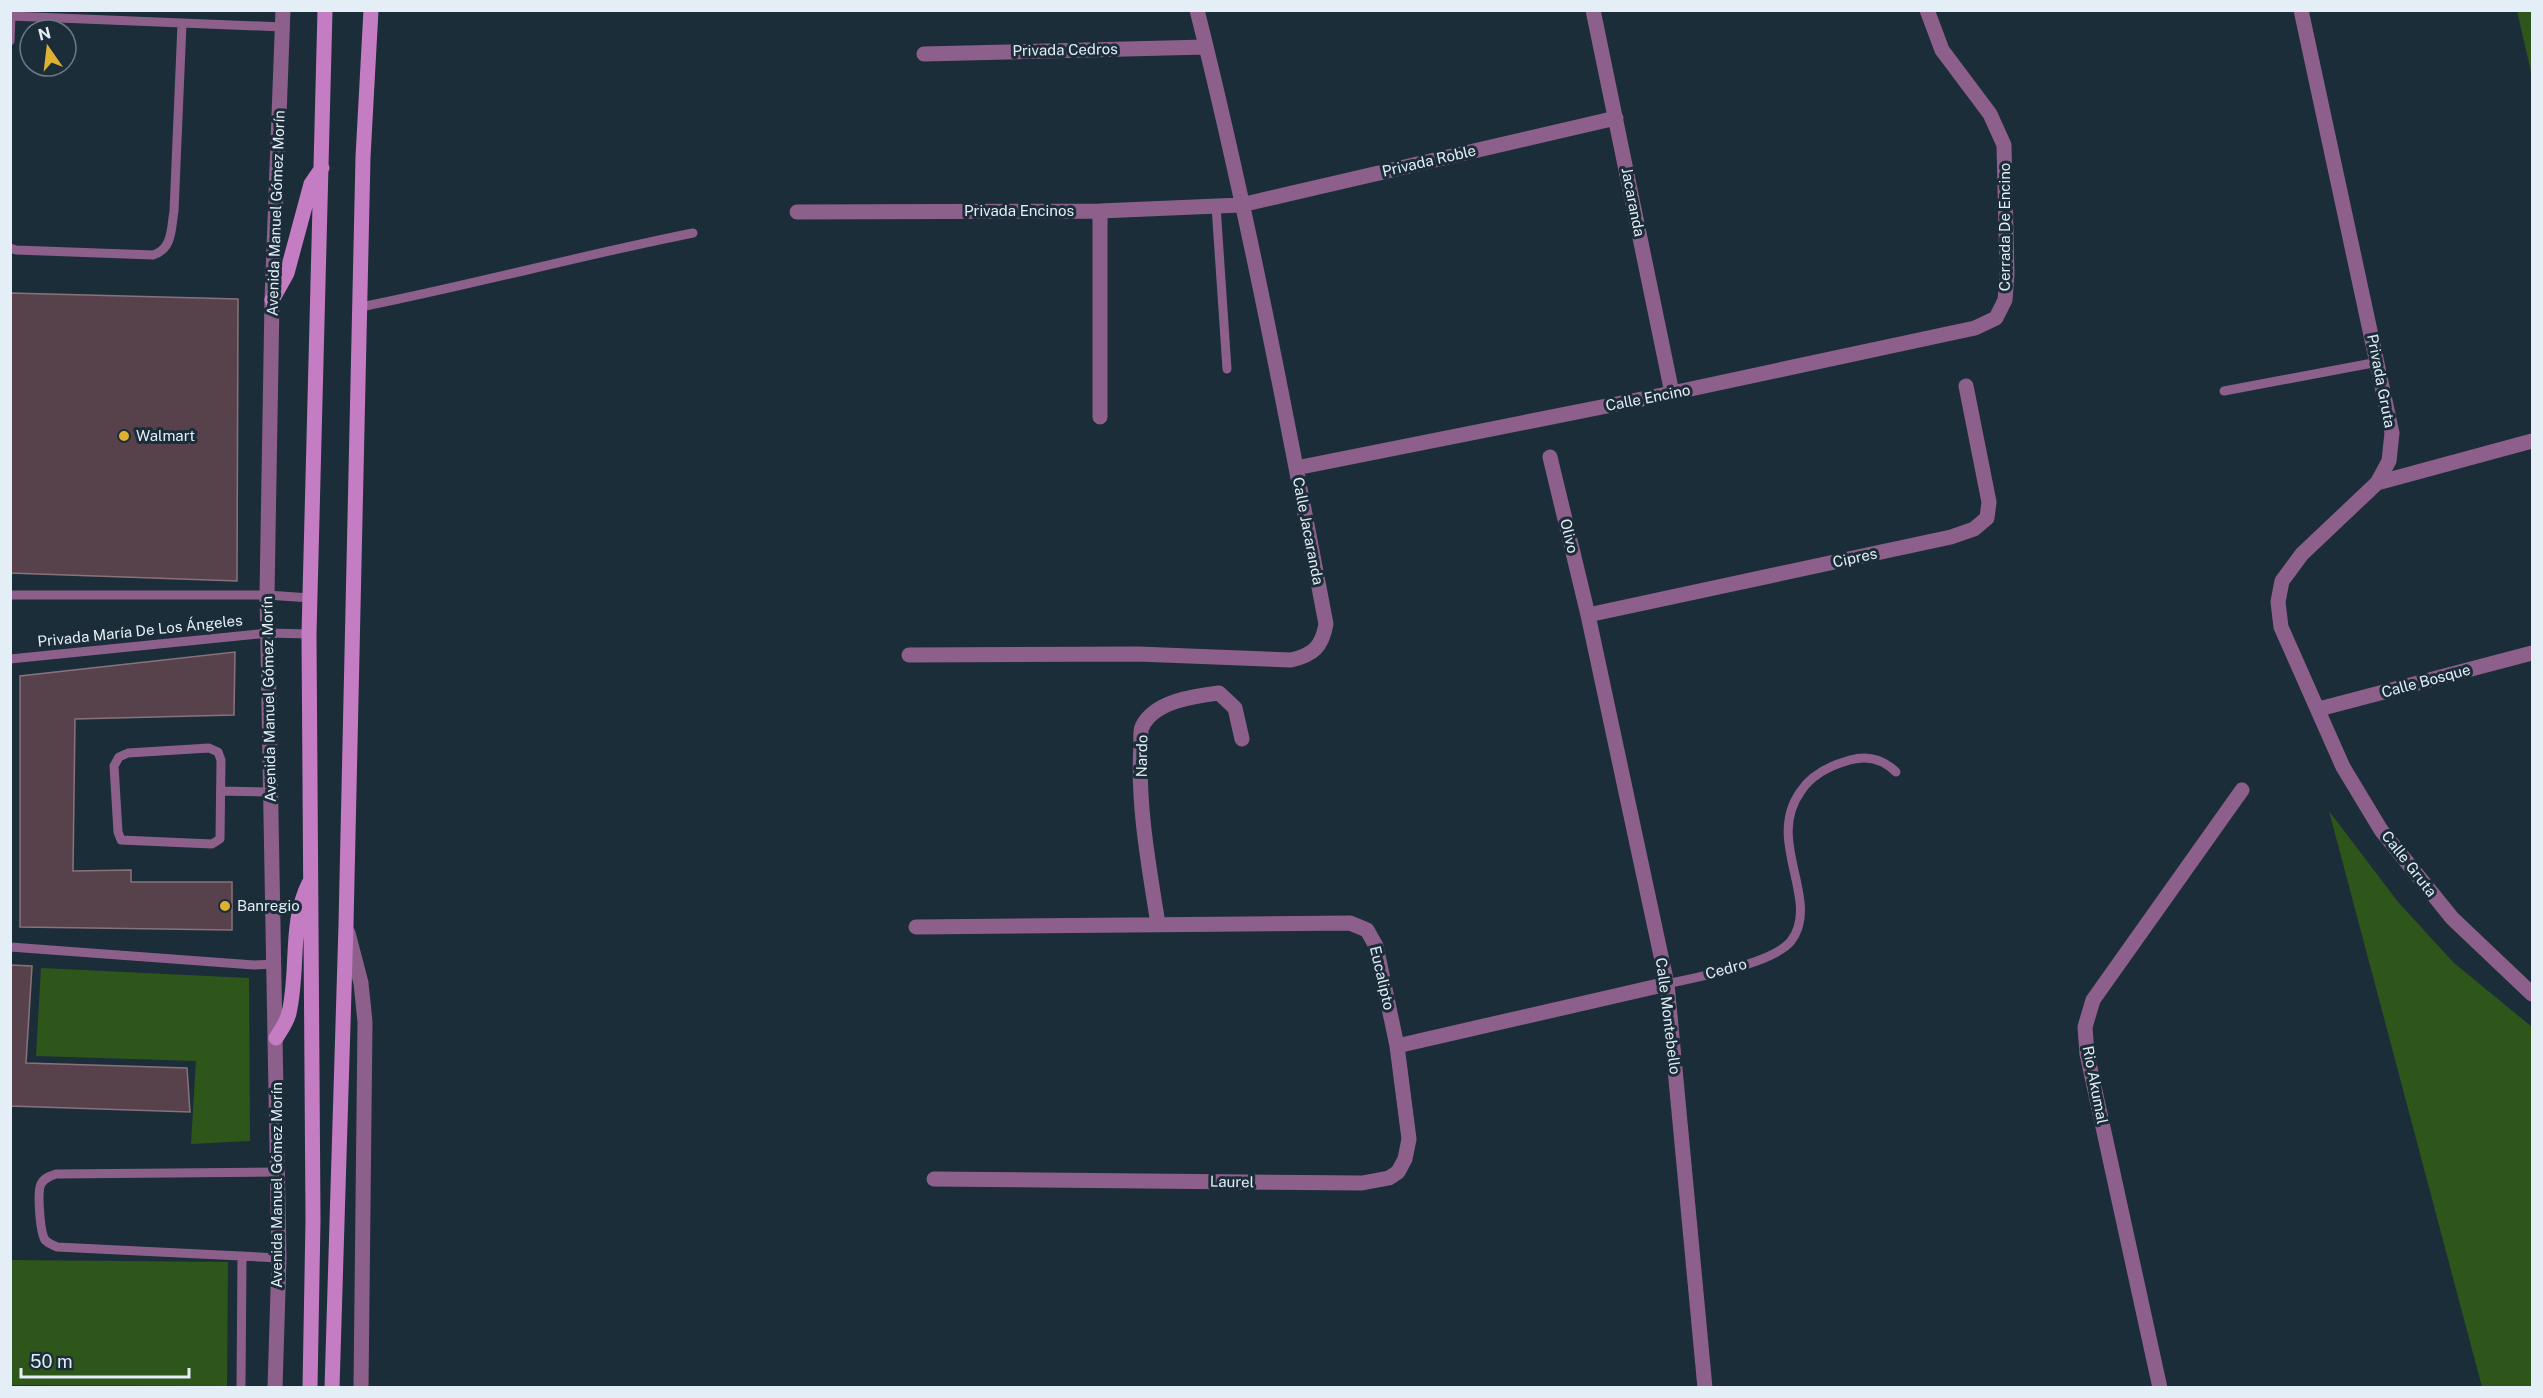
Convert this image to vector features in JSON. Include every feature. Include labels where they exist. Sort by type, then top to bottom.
[{"type":"main road","points":[[310,1388],[313,1220],[309,634],[325,10]]},
{"type":"main road","points":[[332,1388],[346,925],[363,157],[371,10]]},
{"type":"main road","points":[[272,300],[287,273],[311,184],[322,168]]},
{"type":"main road","points":[[276,1038],[290,1012],[298,915],[303,894],[311,878]]},
{"type":"street","name":"Avenida Manuel Gómez Morín","points":[[275,1388],[279,1258],[267,595],[272,300],[283,10]]},
{"type":"street","name":"Calle Jacaranda","points":[[909,655],[1138,654],[1291,660],[1307,656],[1317,650],[1324,638],[1326,624],[1296,468],[1241,205],[1197,10]]},
{"type":"street","name":"Jacaranda","points":[[1593,10],[1672,393]]},
{"type":"street","name":"Cerrada De Encino","points":[[1927,10],[1942,50],[1990,114],[2004,145],[2007,274],[2005,300],[1996,318]]},
{"type":"street","name":"Privada Gruta","points":[[2301,10],[2392,433],[2389,461],[2378,483],[2302,554],[2282,581],[2278,602],[2281,627],[2319,709]]},
{"type":"street","name":"Privada Cedros","points":[[924,54],[1206,47]]},
{"type":"street","name":"Privada Roble","points":[[1241,205],[1616,118]]},
{"type":"street","name":"Privada Encinos","points":[[797,212],[1100,211],[1241,205]]},
{"type":"street","points":[[1100,211],[1100,417]]},
{"type":"street","name":"Calle Encino","points":[[1296,468],[1672,393],[1975,328],[1996,318]]},
{"type":"street","name":"Cipres","points":[[1588,615],[1951,537],[1974,529],[1987,518],[1989,502],[1966,386]]},
{"type":"street","points":[[2378,483],[2532,441]]},
{"type":"street","name":"Olivo","points":[[1550,458],[1588,615]]},
{"type":"street","name":"Calle Montebello","points":[[1588,615],[1666,984],[1705,1388]]},
{"type":"street","name":"Calle Bosque","points":[[2319,709],[2532,653]]},
{"type":"street","name":"Nardo","points":[[1158,924],[1149,864],[1139,765],[1142,727],[1158,709],[1190,696],[1220,693],[1235,708],[1242,739]]},
{"type":"street","name":"Calle Gruta","points":[[2319,709],[2343,767],[2381,830],[2452,918],[2532,994]]},
{"type":"street","name":"Rio Akumal","points":[[2160,1388],[2087,1054],[2085,1026],[2093,1000],[2242,790]]},
{"type":"street","name":"Eucalipto","points":[[1158,924],[1350,923],[1367,930],[1376,945],[1397,1046]]},
{"type":"street","points":[[916,927],[1158,924]]},
{"type":"street","points":[[346,925],[361,983],[365,1022],[361,1388]]},
{"type":"street","name":"Cedro","points":[[1397,1046],[1666,984]]},
{"type":"street","name":"Laurel","points":[[934,1179],[1311,1183],[1362,1182],[1389,1178],[1398,1172],[1405,1159],[1409,1139],[1397,1046]]},
{"type":"lane","points":[[10,41],[11,16],[283,27]]},
{"type":"lane","points":[[10,248],[153,255],[164,250],[170,238],[174,211],[182,24]]},
{"type":"lane","points":[[1216,206],[1227,369]]},
{"type":"lane","points":[[361,307],[486,280],[594,253],[693,234]]},
{"type":"lane","points":[[2224,391],[2378,362]]},
{"type":"lane","points":[[10,595],[267,595],[310,598]]},
{"type":"lane","name":"Privada María De Los Ángeles","points":[[10,659],[267,633],[309,634]]},
{"type":"lane","points":[[214,750],[218,752],[221,760],[221,791],[220,839],[216,844],[126,841],[119,836],[114,766],[115,761],[123,754],[214,750]]},
{"type":"lane","name":"Cedro","points":[[1666,984],[1761,959],[1780,950],[1791,940],[1798,924],[1800,907],[1788,847],[1787,824],[1794,800],[1804,786],[1836,764],[1854,759],[1874,759],[1888,764],[1896,772]]},
{"type":"lane","points":[[221,791],[270,792]]},
{"type":"lane","points":[[10,947],[254,965],[275,964]]},
{"type":"lane","points":[[278,1172],[56,1174],[43,1180],[40,1185],[41,1229],[49,1244],[57,1247],[279,1258]]},
{"type":"lane","points":[[241,1388],[242,1256]]},
{"type":"green space","points":[[2517,11],[2532,11],[2532,76]]},
{"type":"green space","points":[[2329,811],[2398,902],[2454,963],[2532,1027],[2532,1387],[2482,1387]]},
{"type":"green space","points":[[41,968],[249,978],[250,1141],[191,1144],[196,1061],[36,1056]]},
{"type":"green space","points":[[11,1260],[228,1262],[227,1386],[11,1385]]},
{"type":"building","name":"Walmart","points":[[10,293],[238,299],[237,581],[10,573]]},
{"type":"building","points":[[235,652],[234,715],[75,719],[73,871],[131,870],[131,882],[232,882],[232,930],[20,927],[20,676]]},
{"type":"building","points":[[10,965],[32,966],[26,1063],[187,1068],[190,1112],[10,1106]]},
{"type":"place","name":"Walmart","points":[[124,436]]},
{"type":"place","name":"Banregio","points":[[225,906]]}]
